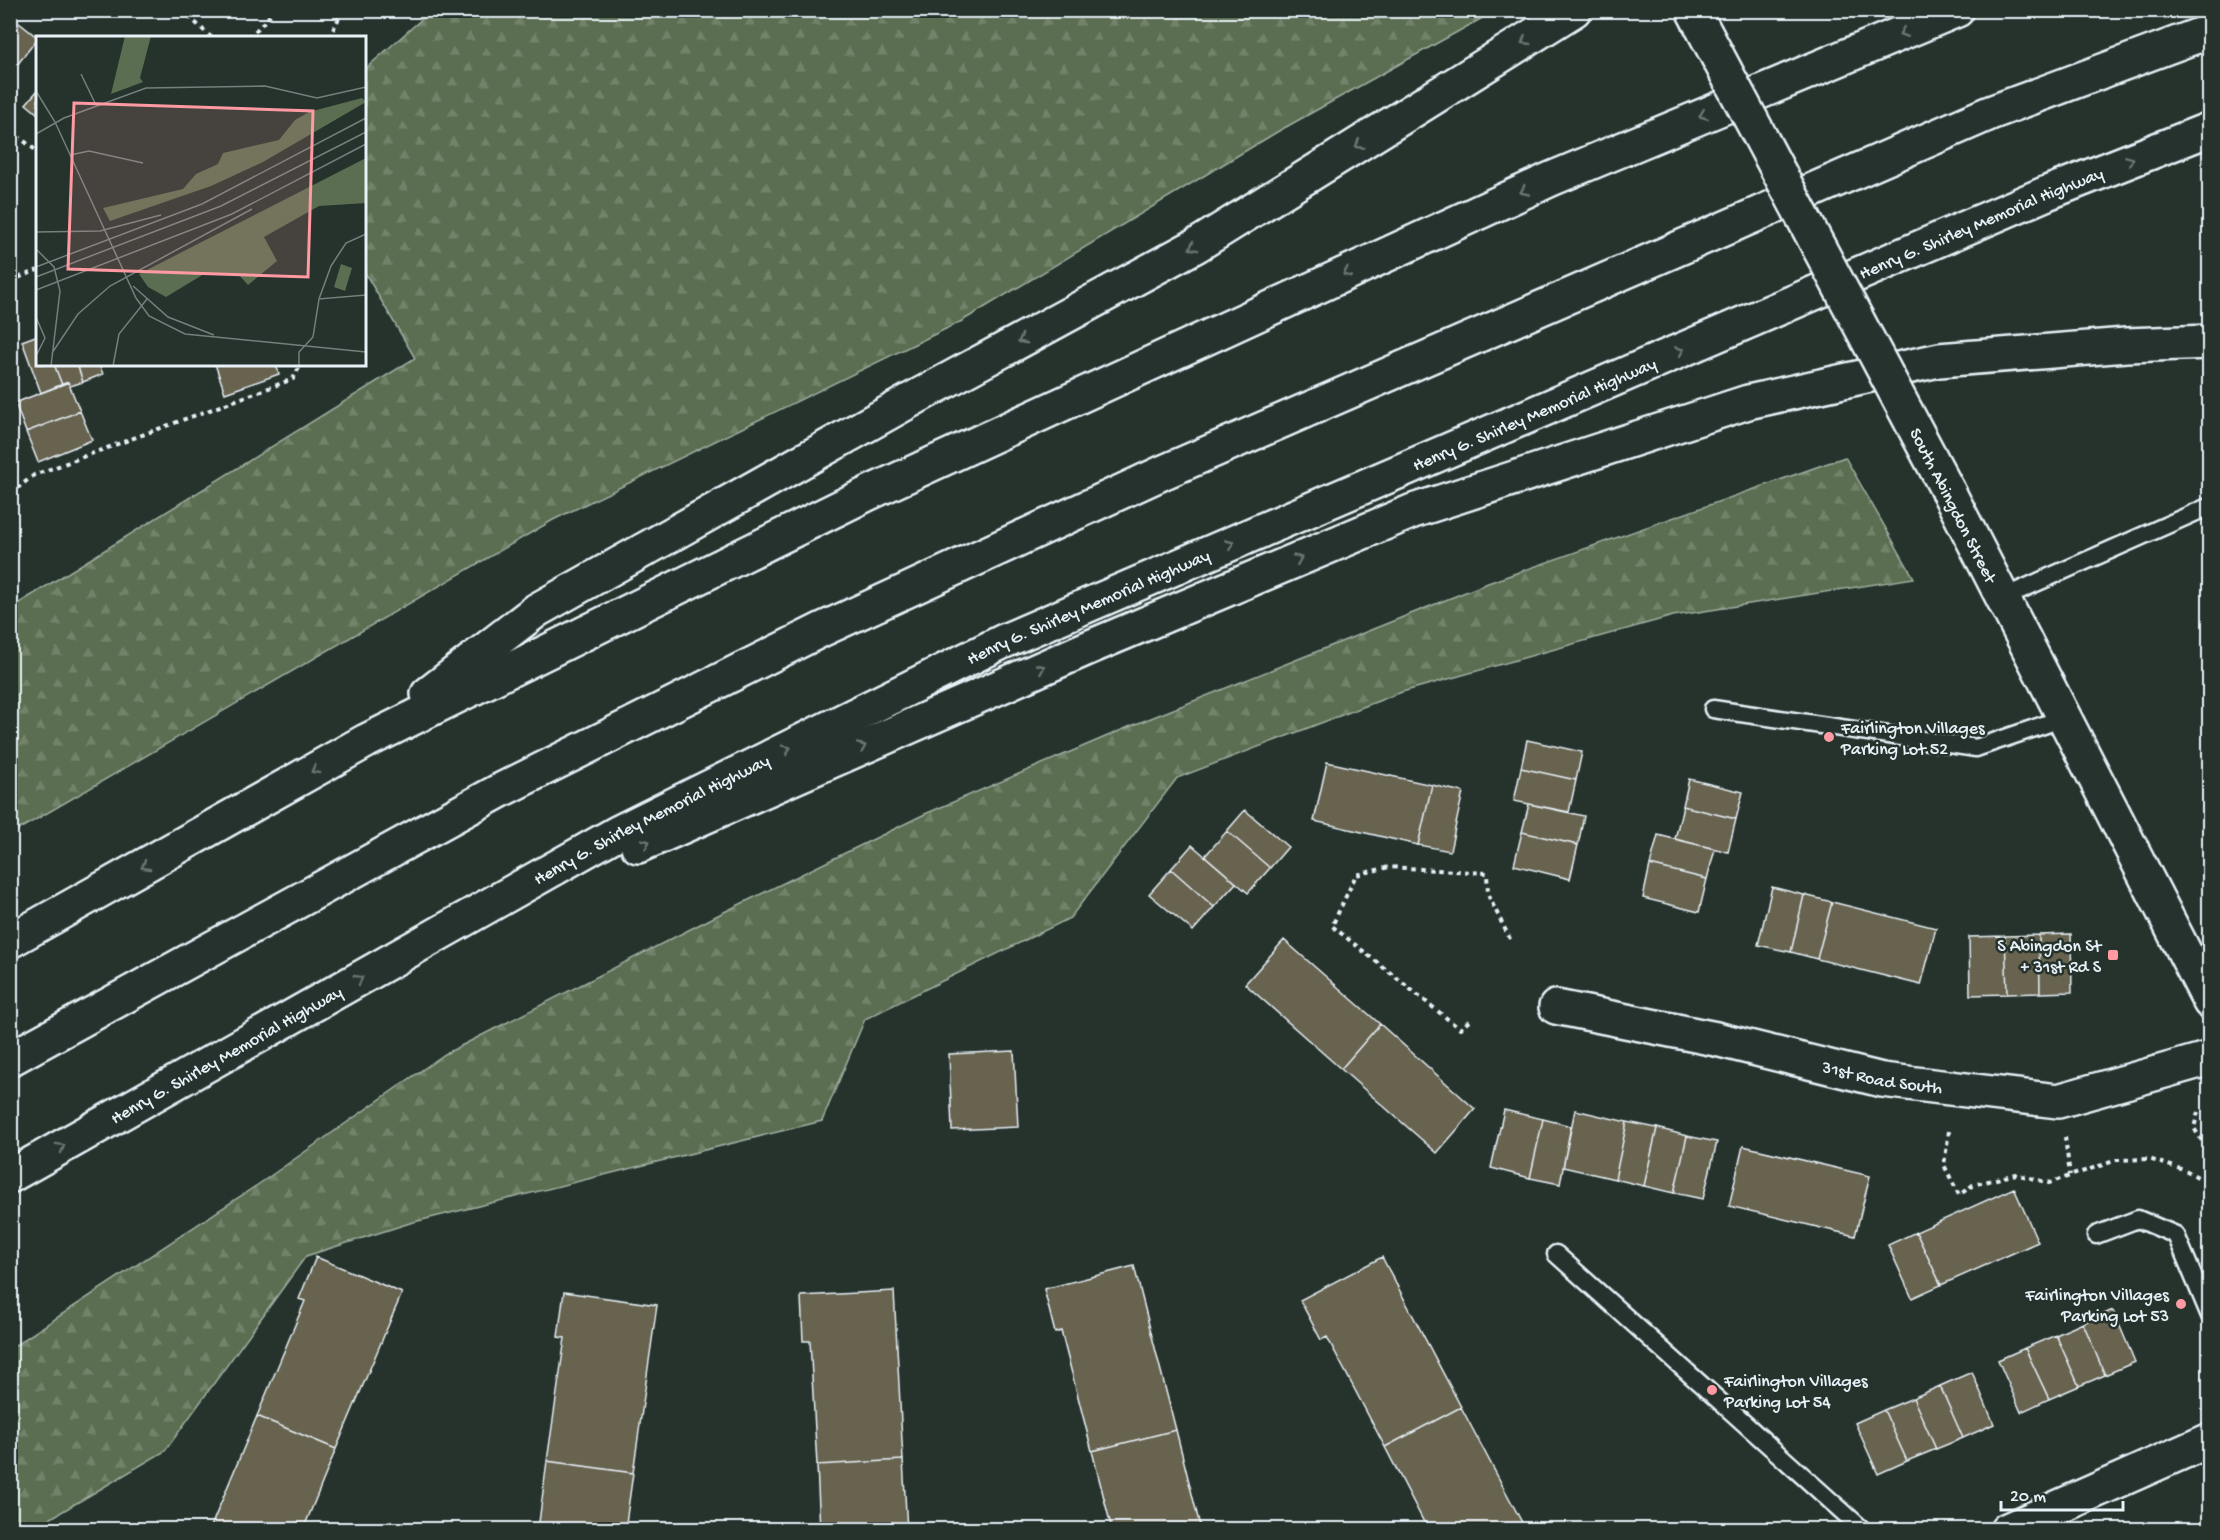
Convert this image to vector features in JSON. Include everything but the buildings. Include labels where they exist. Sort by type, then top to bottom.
[{"type":"main road","points":[[366,741],[537,610],[920,395],[1197,245],[1574,10]]},
{"type":"main road","name":"South Abingdon Street","points":[[1693,10],[1948,491],[2210,1002]]},
{"type":"main road","points":[[10,941],[366,741],[869,493],[1518,194],[1957,10]]},
{"type":"main road","points":[[10,1059],[501,790],[821,630],[1185,462],[1979,118],[2210,31]]},
{"type":"main road","name":"Henry G. Shirley Memorial Highway","points":[[10,1176],[617,833],[1002,642],[2047,193],[2210,129]]},
{"type":"main road","points":[[438,934],[1090,647],[1413,510],[1748,402],[1939,360],[2126,345],[2210,342]]},
{"type":"main road","name":"31st Road South","points":[[1556,1008],[1716,1039],[1882,1080],[2058,1101],[2210,1058]]},
{"type":"main road","points":[[2011,1529],[2210,1440]]},
{"type":"lane","points":[[2002,598],[2210,506]]},
{"type":"lane","points":[[1713,709],[1976,748],[2064,718]]},
{"type":"lane","points":[[2096,1235],[2138,1219],[2176,1235],[2210,1316]]},
{"type":"lane","points":[[1556,1254],[1863,1530]]},
{"type":"path","points":[[182,10],[210,36]]},
{"type":"path","points":[[251,36],[275,10]]},
{"type":"path","points":[[330,36],[344,10]]},
{"type":"path","points":[[10,130],[36,150]]},
{"type":"path","points":[[10,281],[36,271]]},
{"type":"path","points":[[10,494],[34,475],[293,379],[300,366]]},
{"type":"path","points":[[1469,1021],[1460,1029],[1332,926],[1356,875],[1389,867],[1487,873],[1488,895],[1511,940]]},
{"type":"path","points":[[2198,1112],[2194,1128],[2210,1154]]},
{"type":"path","points":[[1949,1131],[1944,1165],[1959,1195],[1973,1185],[2016,1174],[2049,1183],[2117,1160],[2149,1159],[2187,1171],[2210,1184]]},
{"type":"path","points":[[2064,1131],[2070,1175]]},
{"type":"green space","points":[[432,10],[1495,10],[1277,132],[962,321],[553,520],[11,834],[11,608],[415,358],[366,275],[366,68]]},
{"type":"green space","points":[[1845,457],[1914,578],[1673,616],[1402,692],[1177,778],[1070,918],[865,1019],[822,1121],[410,1223],[306,1256],[165,1451],[36,1527],[11,1529],[11,1348],[256,1186],[445,1054],[718,915],[925,814],[1131,726],[1488,583]]},
{"type":"place","name":"Fairlington Villages Parking Lot 52","points":[[1829,737]]},
{"type":"place","name":"S Abingdon St + 31st Rd S","points":[[2113,955]]},
{"type":"place","name":"Fairlington Villages Parking Lot 53","points":[[2181,1304]]},
{"type":"place","name":"Fairlington Villages Parking Lot 54","points":[[1712,1390]]}]
